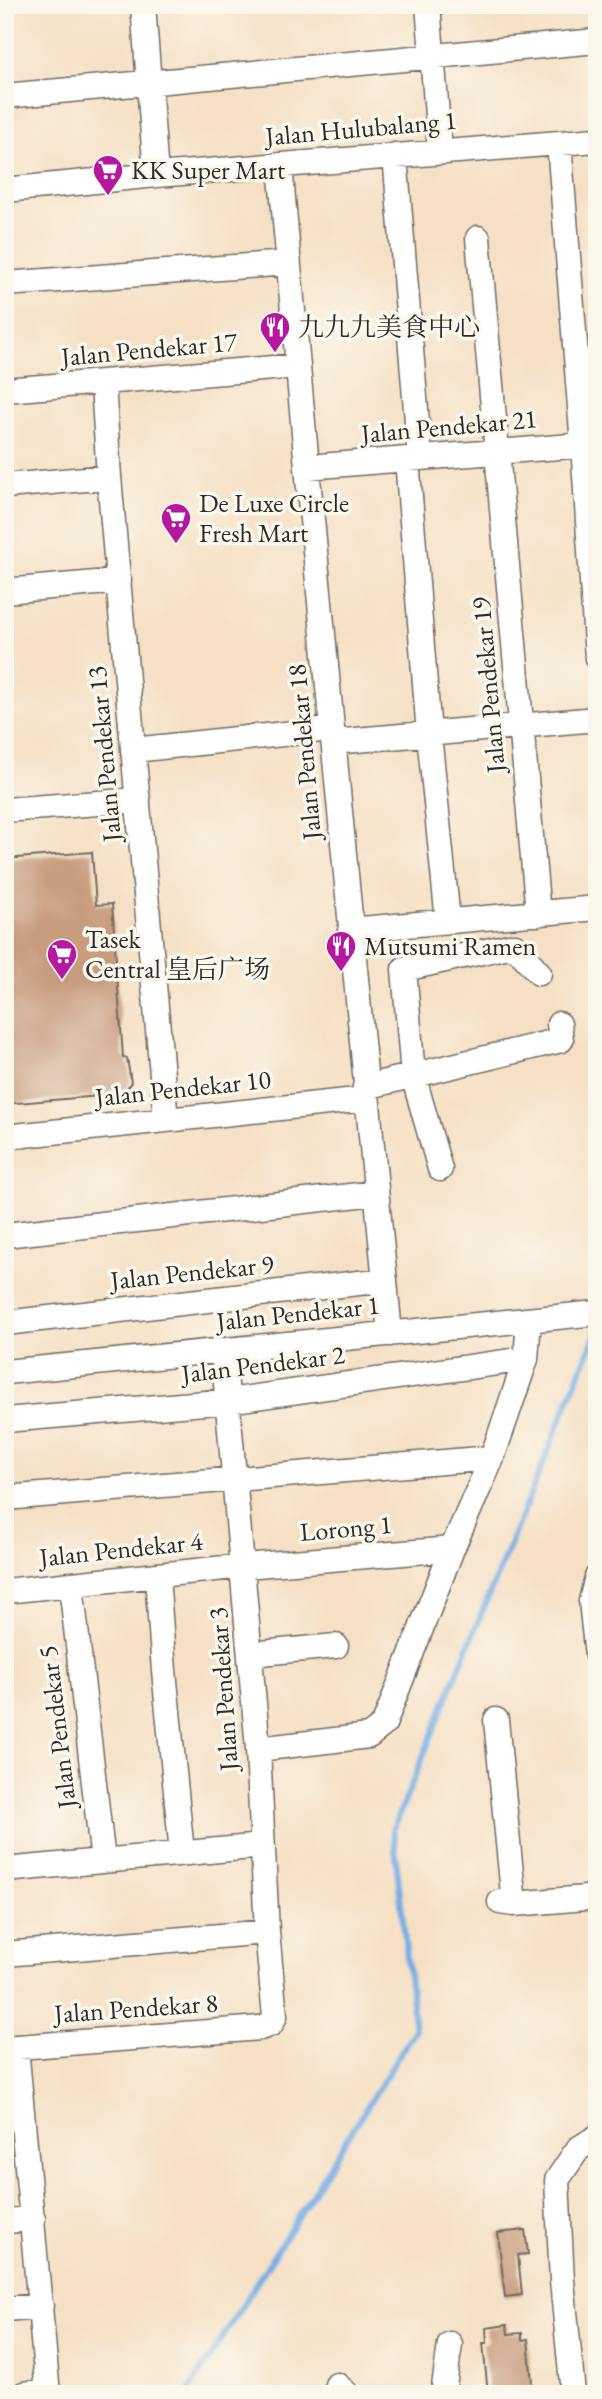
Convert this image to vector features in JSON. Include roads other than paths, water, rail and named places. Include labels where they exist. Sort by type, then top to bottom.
[{"type":"street","points":[[144,5],[156,175]]},
{"type":"street","points":[[428,5],[440,151]]},
{"type":"street","points":[[5,96],[433,54],[597,41]]},
{"type":"street","name":"Jalan Hulubalang 1","points":[[5,190],[440,151],[597,140]]},
{"type":"street","points":[[559,143],[590,444],[597,658]]},
{"type":"street","points":[[395,155],[429,734],[449,921]]},
{"type":"street","name":"Jalan Pendekar 18","points":[[280,165],[390,1334]]},
{"type":"street","name":"Jalan Pendekar 19","points":[[478,238],[538,914]]},
{"type":"street","points":[[5,284],[289,263]]},
{"type":"street","name":"Jalan Pendekar 17","points":[[5,390],[298,366]]},
{"type":"street","name":"Jalan Pendekar 13","points":[[103,384],[166,1120]]},
{"type":"street","name":"Jalan Pendekar 21","points":[[307,467],[590,444]]},
{"type":"street","points":[[5,486],[109,477]]},
{"type":"street","points":[[5,591],[119,581]]},
{"type":"street","points":[[133,750],[332,736],[429,734],[597,719]]},
{"type":"street","points":[[5,810],[138,800]]},
{"type":"street","points":[[351,930],[597,908]]},
{"type":"street","points":[[440,1169],[413,1075],[405,968],[515,946],[539,973]]},
{"type":"street","name":"Jalan Pendekar 10","points":[[5,1137],[166,1120],[366,1093],[413,1075],[561,1040],[559,1024]]},
{"type":"street","points":[[5,1235],[376,1193]]},
{"type":"street","name":"Jalan Pendekar 9","points":[[5,1323],[385,1280]]},
{"type":"street","name":"Jalan Pendekar 1","points":[[5,1372],[597,1313]]},
{"type":"street","points":[[258,1749],[369,1736],[384,1724],[452,1549],[492,1458],[526,1359],[528,1320]]},
{"type":"street","name":"Jalan Pendekar 3","points":[[223,1350],[258,1749],[267,1932],[275,2016],[271,2024]]},
{"type":"street","name":"Jalan Pendekar 2","points":[[5,1420],[228,1401],[526,1359]]},
{"type":"street","points":[[5,1498],[492,1458]]},
{"type":"street","name":"Lorong 1","points":[[244,1566],[452,1549]]},
{"type":"street","name":"Jalan Pendekar 4","points":[[5,1591],[244,1566]]},
{"type":"street","points":[[157,1576],[182,1853]]},
{"type":"street","points":[[597,1577],[591,1601],[597,1656]]},
{"type":"street","name":"Jalan Pendekar 5","points":[[71,1585],[103,1861]]},
{"type":"street","points":[[250,1654],[336,1646]]},
{"type":"street","points":[[496,1720],[506,1903],[597,1897]]},
{"type":"street","points":[[5,1870],[262,1846]]},
{"type":"street","points":[[5,1954],[267,1932]]},
{"type":"street","name":"Jalan Pendekar 8","points":[[10,2048],[260,2028],[271,2024]]},
{"type":"street","points":[[10,2048],[15,2139],[33,2219],[41,2306],[40,2393]]},
{"type":"street","points":[[573,2394],[562,2281],[558,2180],[578,2149],[597,2137]]},
{"type":"street","points":[[5,2221],[33,2219]]},
{"type":"street","points":[[5,2309],[41,2306]]},
{"type":"street","points":[[443,2394],[450,2344]]},
{"type":"waterway","points":[[187,2394],[415,2030],[393,1830],[597,1331]]},
{"type":"place","name":"KK Super Mart","points":[[108,197]]},
{"type":"place","name":"九九九美食中心","points":[[275,354]]},
{"type":"place","name":"De Luxe Circle Fresh Mart","points":[[176,545]]},
{"type":"place","name":"Mutsumi Ramen","points":[[341,973]]},
{"type":"place","name":"Tasek Central 皇后广场","points":[[62,981]]}]
